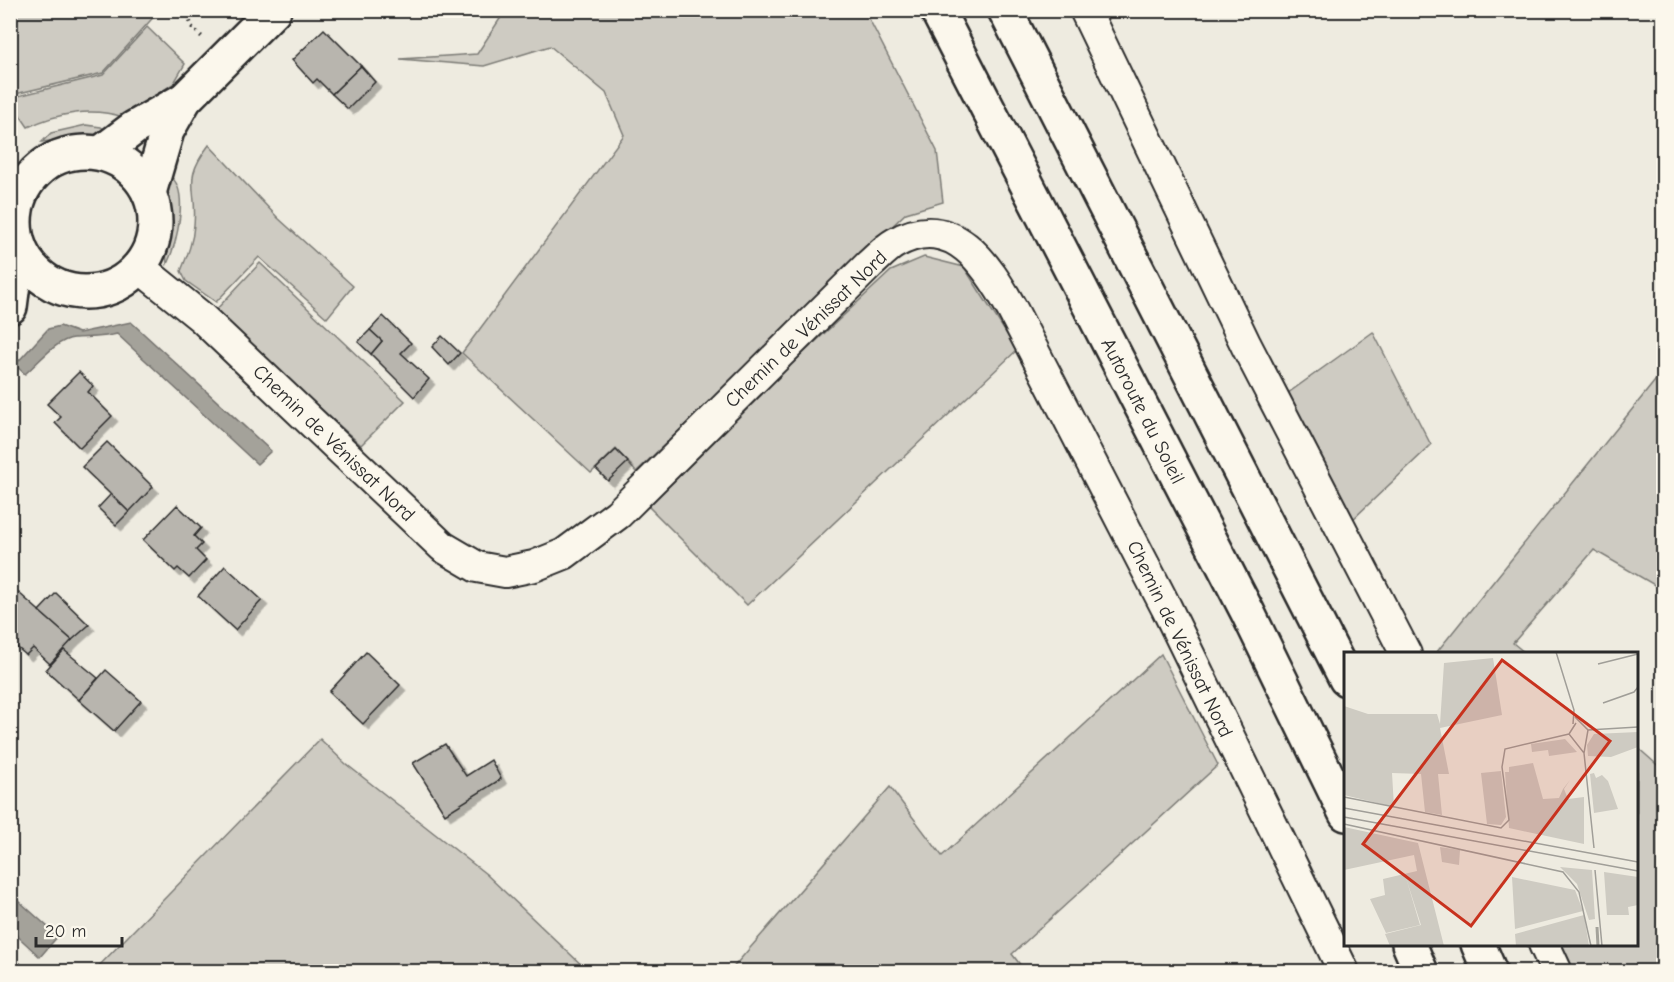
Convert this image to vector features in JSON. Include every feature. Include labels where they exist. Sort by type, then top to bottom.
[{"type":"main road","points":[[101,153],[134,128],[185,99],[274,10]]},
{"type":"main road","name":"Autoroute du Soleil","points":[[937,10],[1248,613],[1344,810]]},
{"type":"main road","points":[[1005,10],[1344,675]]},
{"type":"main road","points":[[149,193],[161,147],[185,99]]},
{"type":"main road","points":[[82,151],[101,153],[130,167],[149,193],[155,218],[152,244],[139,267],[123,281],[103,290],[81,292],[60,288],[34,271],[18,245],[14,227],[15,208],[21,190],[19,154],[46,163],[63,154],[82,151]]},
{"type":"main road","points":[[18,245],[10,307],[60,288]]},
{"type":"main road","points":[[1409,946],[1421,972]]},
{"type":"main road","points":[[1478,946],[1490,972]]},
{"type":"street","points":[[1085,10],[1246,345],[1405,652]]},
{"type":"street","name":"Chemin de Vénissat Nord","points":[[139,267],[209,325],[443,547],[477,567],[505,572],[534,566],[564,554],[618,514],[870,264],[895,243],[921,233],[949,236],[974,251],[995,279],[1012,309],[1166,607],[1344,972]]},
{"type":"street","points":[[1544,946],[1557,972]]},
{"type":"path","points":[[10,123],[19,154]]},
{"type":"shaded area","points":[[11,10],[159,11],[103,73],[11,95]]},
{"type":"shaded area","points":[[505,11],[865,11],[937,151],[943,202],[906,213],[636,472],[616,449],[591,473],[462,353],[624,135],[606,93],[550,46],[484,66],[400,59],[477,54]]},
{"type":"shaded area","points":[[147,27],[185,64],[174,83],[123,117],[99,112],[75,113],[51,118],[28,127],[10,98],[103,75]]},
{"type":"shaded area","points":[[86,125],[101,127],[109,133],[42,142],[51,133]]},
{"type":"shaded area","points":[[209,145],[278,218],[353,286],[327,318],[259,257],[216,302],[186,281],[181,271],[193,231],[195,212],[193,176],[200,157]]},
{"type":"shaded area","points":[[169,175],[176,182],[179,193],[180,218],[167,264],[169,224],[166,188]]},
{"type":"shaded area","points":[[924,257],[964,267],[1017,350],[747,605],[644,502],[891,271]]},
{"type":"shaded area","points":[[260,263],[405,401],[361,445],[214,312]]},
{"type":"shaded area","points":[[131,322],[271,451],[257,464],[117,334],[74,338],[61,342],[25,374],[15,365],[48,329],[60,326],[79,333]]},
{"type":"shaded area","points":[[1373,332],[1431,445],[1350,522],[1284,396]]},
{"type":"shaded area","points":[[1663,371],[1663,590],[1594,550],[1513,643],[1524,652],[1437,652]]},
{"type":"shaded area","points":[[1161,654],[1218,765],[1012,954],[1025,971],[730,971],[890,787],[942,856]]},
{"type":"shaded area","points":[[320,739],[346,764],[486,874],[588,971],[94,971]]},
{"type":"shaded area","points":[[1638,748],[1663,770],[1663,971],[1568,971],[1556,946],[1638,946]]},
{"type":"shaded area","points":[[10,893],[58,936],[40,957],[11,930]]},
{"type":"building","points":[[324,29],[361,66],[332,94],[317,79],[313,83],[292,60]]},
{"type":"building","points":[[361,66],[375,82],[348,109],[332,94]]},
{"type":"building","points":[[383,316],[411,343],[401,353],[429,379],[414,397],[371,354],[382,341],[370,330]]},
{"type":"building","points":[[370,330],[382,341],[371,354],[358,342]]},
{"type":"building","points":[[442,336],[460,353],[449,365],[432,347]]},
{"type":"building","points":[[79,372],[93,386],[88,392],[112,416],[80,448],[55,423],[61,417],[47,404]]},
{"type":"building","points":[[107,442],[153,487],[129,512],[82,467]]},
{"type":"building","points":[[616,450],[628,462],[608,481],[596,469]]},
{"type":"building","points":[[111,494],[129,512],[116,525],[98,508]]},
{"type":"building","points":[[177,505],[201,528],[194,536],[202,544],[196,550],[206,560],[189,578],[178,568],[175,571],[143,540]]},
{"type":"building","points":[[225,566],[262,600],[235,630],[198,596]]},
{"type":"building","points":[[10,585],[72,640],[50,664],[33,648],[26,655],[10,641]]},
{"type":"building","points":[[56,593],[89,625],[72,640],[39,611]]},
{"type":"building","points":[[64,650],[98,678],[79,700],[46,670]]},
{"type":"building","points":[[366,652],[400,685],[363,724],[329,692]]},
{"type":"building","points":[[106,670],[141,701],[114,731],[79,700]]},
{"type":"building","points":[[445,744],[466,776],[491,760],[501,779],[445,814],[413,763]]},
{"type":"building","points":[[10,955],[23,966],[18,972],[10,972]]}]
